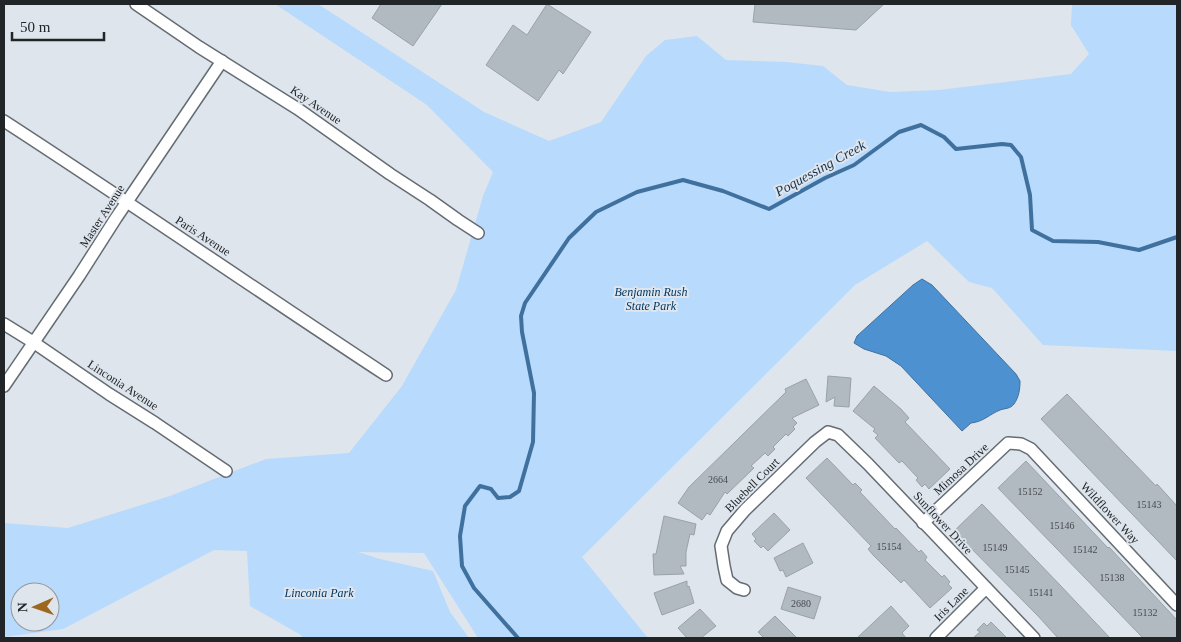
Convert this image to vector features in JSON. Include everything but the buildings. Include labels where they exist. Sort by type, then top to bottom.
[{"type":"street","name":"Kay Avenue","points":[[136,4],[199,47],[298,109],[478,233]]},
{"type":"street","name":"Master Avenue","points":[[4,386],[222,61]]},
{"type":"street","name":"Paris Avenue","points":[[4,121],[386,374]]},
{"type":"street","name":"Linconia Avenue","points":[[4,324],[155,422],[226,471]]},
{"type":"street","name":"Sunflower Drive","points":[[828,432],[838,435],[868,464],[1034,638]]},
{"type":"street","name":"Bluebell Court","points":[[744,590],[737,588],[727,580],[721,546],[727,531],[744,510],[815,442],[828,432]]},
{"type":"street","name":"Mimosa Drive","points":[[923,523],[1008,443],[1020,444]]},
{"type":"street","name":"Wildflower Way","points":[[1020,444],[1031,449],[1177,605]]},
{"type":"street","name":"Iris Lane","points":[[936,638],[986,588]]},
{"type":"green space","points":[[275,4],[318,4],[484,112],[549,141],[601,122],[646,56],[665,40],[697,36],[726,60],[786,62],[823,66],[847,85],[890,92],[939,90],[1071,74],[1089,54],[1071,25],[1072,4],[1177,4],[1177,351],[1043,345],[992,288],[969,282],[927,241],[855,285],[582,557],[648,638],[478,638],[424,553],[358,552],[433,571],[450,612],[469,638],[303,638],[301,635],[250,606],[247,551],[214,550],[63,629],[60,629],[60,582],[10,582],[10,632],[41,632],[4,637],[4,523],[68,528],[170,496],[266,459],[349,453],[402,386],[456,290],[483,196],[493,172],[427,105]]},
{"type":"water","points":[[922,279],[932,285],[1016,374],[1020,381],[1018,396],[1012,406],[971,423],[962,431],[901,366],[886,356],[864,349],[854,343],[857,336]]},
{"type":"waterway","name":"Poquessing Creek","points":[[518,638],[474,588],[462,566],[460,536],[465,506],[480,486],[491,489],[498,498],[510,497],[519,491],[533,442],[534,393],[522,332],[521,316],[525,303],[569,238],[596,212],[637,192],[683,180],[723,191],[769,209],[825,178],[854,165],[899,132],[921,125],[944,137],[956,149],[1002,144],[1011,145],[1021,157],[1030,195],[1032,230],[1053,241],[1098,242],[1139,250],[1177,237]]},
{"type":"park label","name":"Benjamin Rush State Park","points":[[651,299]]},
{"type":"park label","name":"Linconia Park","points":[[319,593]]}]
